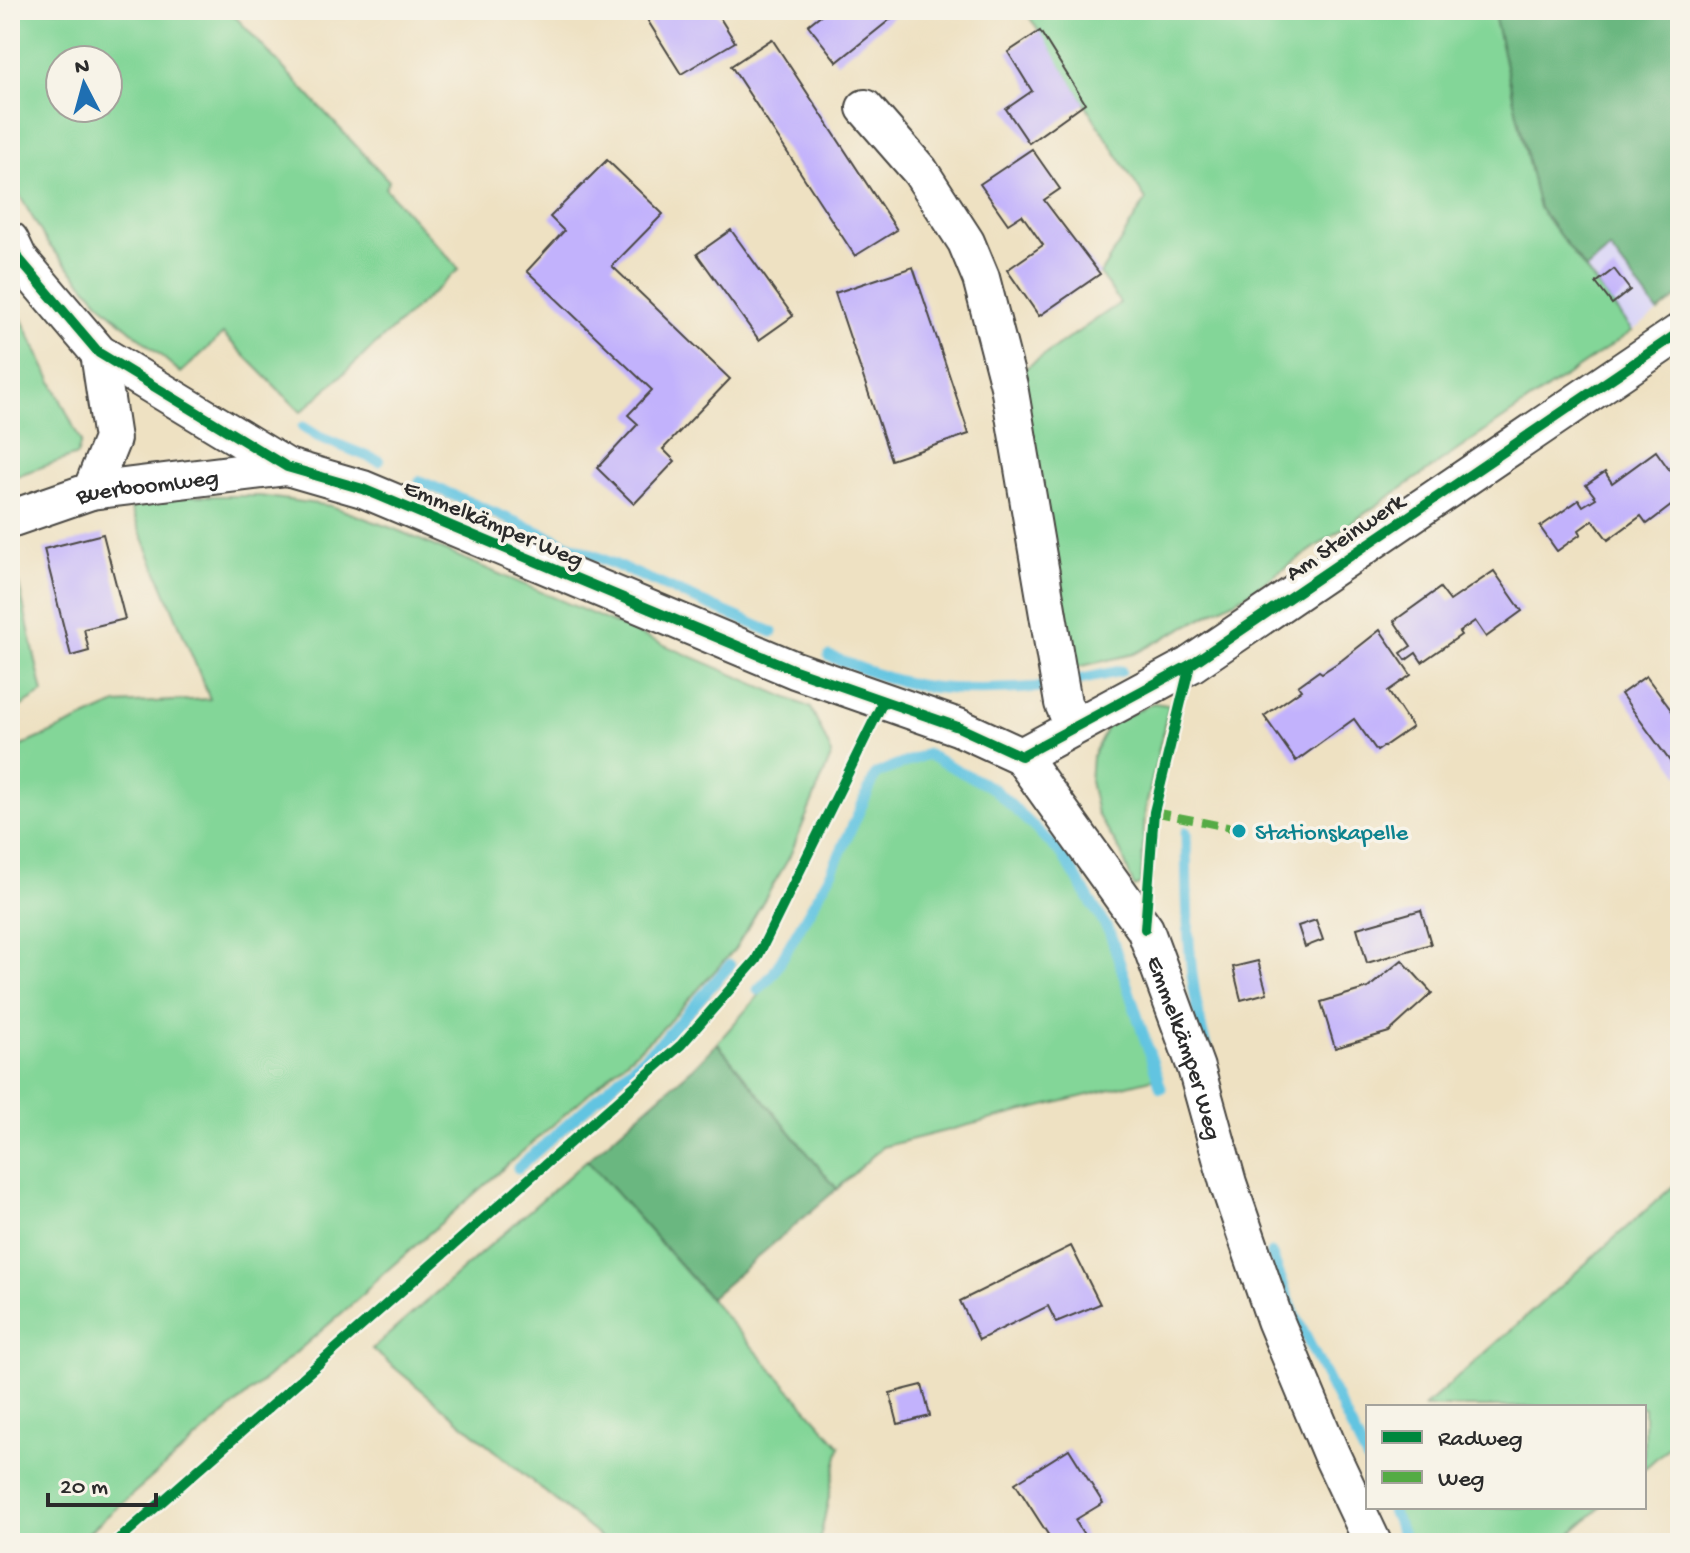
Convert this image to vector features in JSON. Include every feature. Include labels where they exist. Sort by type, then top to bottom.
[{"type":"street","points":[[865,108],[920,171],[966,242],[981,278],[1009,386],[1063,703],[1073,726]]},
{"type":"street","name":"Emmelkämper Weg","points":[[10,240],[19,259],[99,353],[287,467],[363,489],[795,670],[958,727],[1021,756],[1145,929],[1196,1068],[1228,1183],[1275,1320],[1331,1454],[1373,1543]]},
{"type":"street","name":"Am Steinwerk","points":[[1021,756],[1190,665],[1680,332]]},
{"type":"street","points":[[91,491],[112,439],[99,353]]},
{"type":"street","name":"Buerboomweg","points":[[10,519],[91,491],[287,467]]},
{"type":"shaded area","points":[[1610,249],[1658,312],[1632,331],[1586,269]]},
{"type":"green space","points":[[10,10],[229,10],[389,181],[385,188],[459,269],[301,412],[223,334],[181,373],[106,309],[48,244],[10,179]]},
{"type":"green space","points":[[1025,10],[1493,10],[1539,208],[1632,331],[1247,594],[1134,654],[1069,669],[1014,376],[1120,303],[1100,274],[1146,200]]},
{"type":"green space","points":[[1493,10],[1680,10],[1680,295],[1658,312],[1610,249],[1586,269],[1539,208]]},
{"type":"green space","points":[[10,295],[81,442],[77,455],[10,478]]},
{"type":"green space","points":[[190,496],[260,496],[331,506],[397,530],[811,708],[832,754],[789,858],[735,949],[662,1029],[359,1298],[76,1543],[10,1543],[10,751],[116,704],[210,699],[130,507]]},
{"type":"green space","points":[[10,545],[43,693],[10,713]]},
{"type":"green space","points":[[1153,703],[1169,705],[1145,811],[1141,884],[1134,887],[1121,852],[1097,814],[1090,781],[1092,757],[1108,725]]},
{"type":"green space","points":[[926,757],[991,790],[1060,855],[1108,933],[1155,1078],[882,1147],[837,1189],[717,1043],[776,976],[834,874],[878,777]]},
{"type":"green space","points":[[717,1043],[837,1189],[710,1298],[587,1160]]},
{"type":"green space","points":[[587,1160],[840,1446],[819,1543],[607,1543],[372,1349]]},
{"type":"green space","points":[[1680,1180],[1680,1437],[1646,1467],[1646,1405],[1426,1405]]},
{"type":"green space","points":[[1394,1509],[1599,1509],[1560,1543],[1410,1543]]},
{"type":"building","points":[[666,10],[715,10],[735,42],[681,74],[648,21]]},
{"type":"building","points":[[827,10],[902,10],[837,62],[808,25]]},
{"type":"building","points":[[1040,31],[1085,103],[1029,143],[1006,109],[1032,91],[1008,52]]},
{"type":"building","points":[[772,39],[897,230],[855,256],[731,66]]},
{"type":"building","points":[[1032,149],[1060,189],[1044,200],[1100,274],[1039,316],[1007,270],[1043,245],[1022,215],[1008,224],[980,184]]},
{"type":"building","points":[[607,160],[663,214],[612,266],[730,379],[663,449],[675,461],[634,504],[597,468],[638,424],[628,415],[652,390],[527,271],[564,231],[550,217]]},
{"type":"building","points":[[731,230],[793,316],[759,340],[697,254]]},
{"type":"building","points":[[913,267],[969,434],[891,460],[835,293]]},
{"type":"building","points":[[1614,269],[1630,290],[1612,304],[1596,283]]},
{"type":"building","points":[[1656,451],[1680,485],[1680,499],[1647,524],[1641,516],[1608,540],[1593,520],[1579,530],[1581,534],[1557,551],[1540,527],[1579,500],[1583,506],[1596,498],[1586,485],[1605,472],[1612,483]]},
{"type":"building","points":[[103,534],[125,619],[84,629],[89,651],[71,656],[44,549]]},
{"type":"building","points":[[1494,571],[1522,611],[1486,637],[1475,621],[1459,632],[1461,635],[1422,662],[1416,653],[1406,660],[1401,653],[1411,646],[1394,621],[1440,588],[1450,601]]},
{"type":"building","points":[[1380,630],[1411,675],[1388,691],[1412,727],[1377,751],[1354,719],[1296,761],[1264,716],[1301,690],[1298,686],[1342,660]]},
{"type":"building","points":[[1646,676],[1680,722],[1680,775],[1621,694]]},
{"type":"building","points":[[1421,910],[1431,944],[1367,963],[1357,928]]},
{"type":"building","points":[[1316,920],[1323,940],[1305,947],[1298,926]]},
{"type":"building","points":[[1402,960],[1432,993],[1389,1032],[1335,1048],[1321,1002],[1368,988]]},
{"type":"building","points":[[1258,961],[1267,993],[1241,1000],[1233,967]]},
{"type":"building","points":[[1071,1246],[1100,1304],[1056,1322],[1048,1306],[979,1340],[960,1301]]},
{"type":"building","points":[[922,1385],[930,1416],[898,1424],[890,1393]]},
{"type":"building","points":[[1069,1449],[1103,1503],[1075,1520],[1089,1543],[1038,1543],[1049,1536],[1015,1483]]},
{"type":"waterway","points":[[303,427],[319,437],[379,461]]},
{"type":"waterway","points":[[420,481],[772,632]]},
{"type":"waterway","points":[[829,656],[895,680],[933,687],[979,690],[1041,687]]},
{"type":"waterway","points":[[1078,680],[1121,671]]},
{"type":"waterway","points":[[758,990],[773,974],[831,873],[876,774],[927,754],[994,789],[1062,854],[1110,933],[1161,1088]]},
{"type":"waterway","points":[[1186,832],[1191,969],[1207,1049]]},
{"type":"waterway","points":[[518,1168],[666,1037],[730,965]]},
{"type":"waterway","points":[[1271,1253],[1294,1313],[1366,1457]]},
{"type":"waterway","points":[[1391,1509],[1407,1543]]},
{"type":"marked path","points":[[1154,812],[1232,828]]},
{"type":"cycle path","points":[[10,240],[19,259],[99,353],[287,467],[363,489],[795,670],[958,727],[1021,756],[1190,665],[1680,332]]},
{"type":"cycle path","points":[[1145,929],[1154,812],[1190,665]]},
{"type":"cycle path","points":[[115,1543],[681,1045],[756,960],[883,702]]},
{"type":"place","name":"Stationskapelle","points":[[1239,831]]}]
